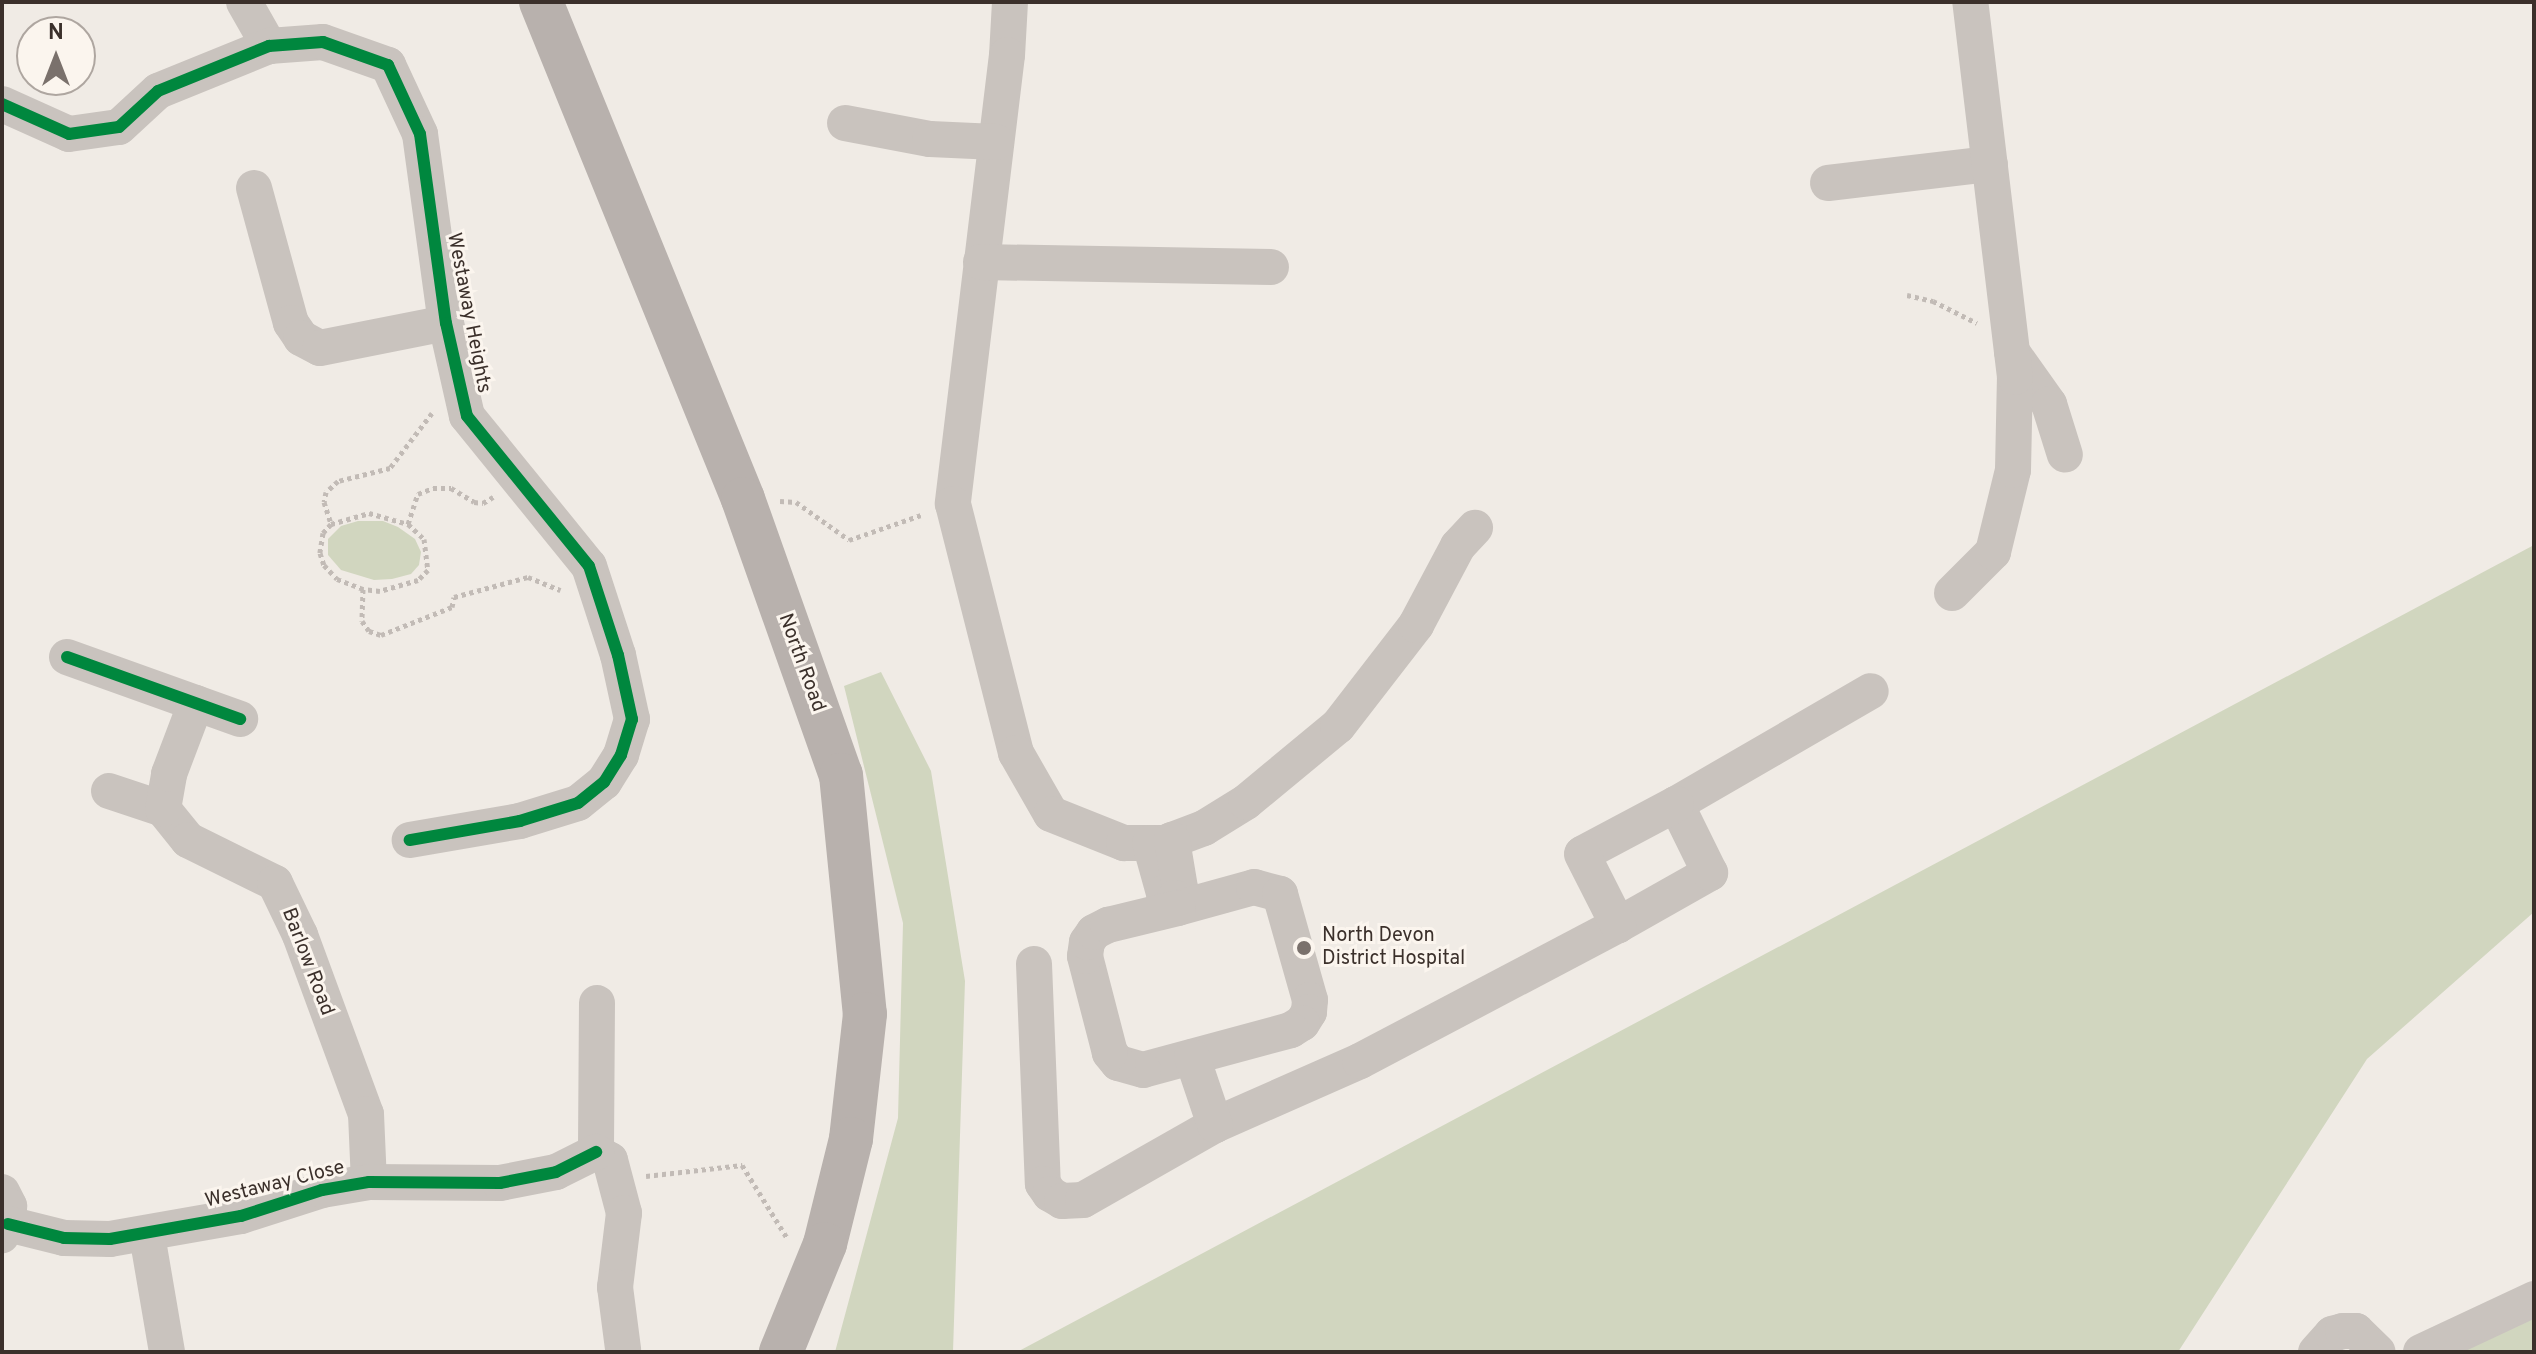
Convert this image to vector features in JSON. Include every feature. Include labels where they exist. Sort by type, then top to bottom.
[{"type":"main road","name":"North Road","points":[[541,2],[743,499],[841,775],[865,1014],[851,1139],[825,1244],[781,1352]]},
{"type":"street","points":[[244,2],[269,46]]},
{"type":"street","points":[[1010,2],[953,504],[1016,753],[1051,814],[1120,842],[1161,841],[1204,828],[1246,802],[1334,730],[1409,635],[1458,546],[1475,528]]},
{"type":"street","points":[[1952,593],[1993,552],[2013,470],[2012,352],[1970,2]]},
{"type":"street","name":"Westaway Heights","points":[[2,104],[69,134],[119,127],[158,91],[269,46],[323,42],[388,65],[420,134],[446,323],[467,416],[589,566],[618,655],[632,719],[621,755],[604,782],[578,803],[520,821],[410,840]]},
{"type":"street","points":[[845,123],[930,139],[996,142]]},
{"type":"street","points":[[1828,183],[1990,164]]},
{"type":"street","points":[[254,188],[291,323],[301,338],[320,348],[446,323]]},
{"type":"street","points":[[981,262],[1271,267]]},
{"type":"street","points":[[2012,352],[2049,404],[2065,455]]},
{"type":"street","points":[[67,657],[240,719]]},
{"type":"street","points":[[1618,925],[1582,854],[1676,804],[1871,691]]},
{"type":"street","points":[[109,791],[163,809],[169,774],[196,703]]},
{"type":"street","points":[[1034,964],[1043,1184],[1050,1194],[1062,1201],[1083,1200],[1215,1125],[1360,1061],[1710,873],[1676,804]]},
{"type":"street","name":"Barlow Road","points":[[163,809],[188,840],[275,883],[300,935],[366,1114],[369,1182]]},
{"type":"street","points":[[1161,841],[1164,893],[1176,903]]},
{"type":"street","points":[[1254,887],[1280,894],[1310,1000],[1309,1012],[1291,1030],[1192,1057],[1143,1070],[1118,1063],[1110,1053],[1085,956],[1087,942],[1094,932],[1108,925],[1176,903],[1254,887]]},
{"type":"street","points":[[597,1003],[606,1165],[624,1213],[615,1287],[623,1349]]},
{"type":"street","points":[[1192,1057],[1215,1125]]},
{"type":"street","name":"Westaway Close","points":[[4,1217],[64,1238],[110,1239],[147,1235],[241,1216],[322,1190],[369,1182],[500,1183],[606,1165]]},
{"type":"street","points":[[147,1235],[167,1352]]},
{"type":"street","points":[[2421,1352],[2534,1299]]},
{"type":"street","points":[[2316,1352],[2332,1334],[2356,1331],[2378,1352]]},
{"type":"path","points":[[1907,295],[1957,312],[1981,325],[2012,352]]},
{"type":"path","points":[[331,524],[324,502],[326,492],[338,481],[390,468],[446,392],[460,385]]},
{"type":"path","points":[[408,524],[418,494],[433,488],[451,488],[474,502],[483,503],[516,480]]},
{"type":"path","points":[[743,499],[796,502],[849,540],[953,504]]},
{"type":"path","points":[[369,513],[408,524],[424,539],[428,570],[418,580],[380,591],[363,589],[337,579],[324,565],[318,546],[331,524],[369,513]]},
{"type":"path","points":[[363,589],[362,621],[369,631],[381,635],[452,607],[454,597],[528,577],[566,592],[594,586]]},
{"type":"path","points":[[606,1165],[742,1165],[811,1277]]},
{"type":"green space","points":[[358,521],[383,521],[415,539],[421,552],[419,565],[411,574],[392,579],[374,580],[341,570],[328,555],[328,539],[341,526]]},
{"type":"green space","points":[[2534,545],[2534,912],[2367,1059],[2178,1352],[1017,1352]]},
{"type":"green space","points":[[881,672],[931,771],[965,981],[953,1352],[835,1352],[898,1118],[903,923],[844,686]]},
{"type":"green space","points":[[2534,1311],[2534,1352],[2442,1352]]},
{"type":"cycle path","points":[[2,104],[69,134],[119,127],[158,91],[269,46],[323,42],[388,65],[420,134],[446,323],[467,416],[589,566],[618,655],[632,719],[621,755],[604,782],[578,803],[520,821],[410,840]]},
{"type":"cycle path","points":[[67,657],[240,719]]},
{"type":"cycle path","points":[[8,1224],[64,1238],[110,1239],[241,1216],[322,1190],[369,1182],[500,1183],[556,1172],[596,1152]]},
{"type":"place","name":"North Devon District Hospital","points":[[1304,948]]}]
